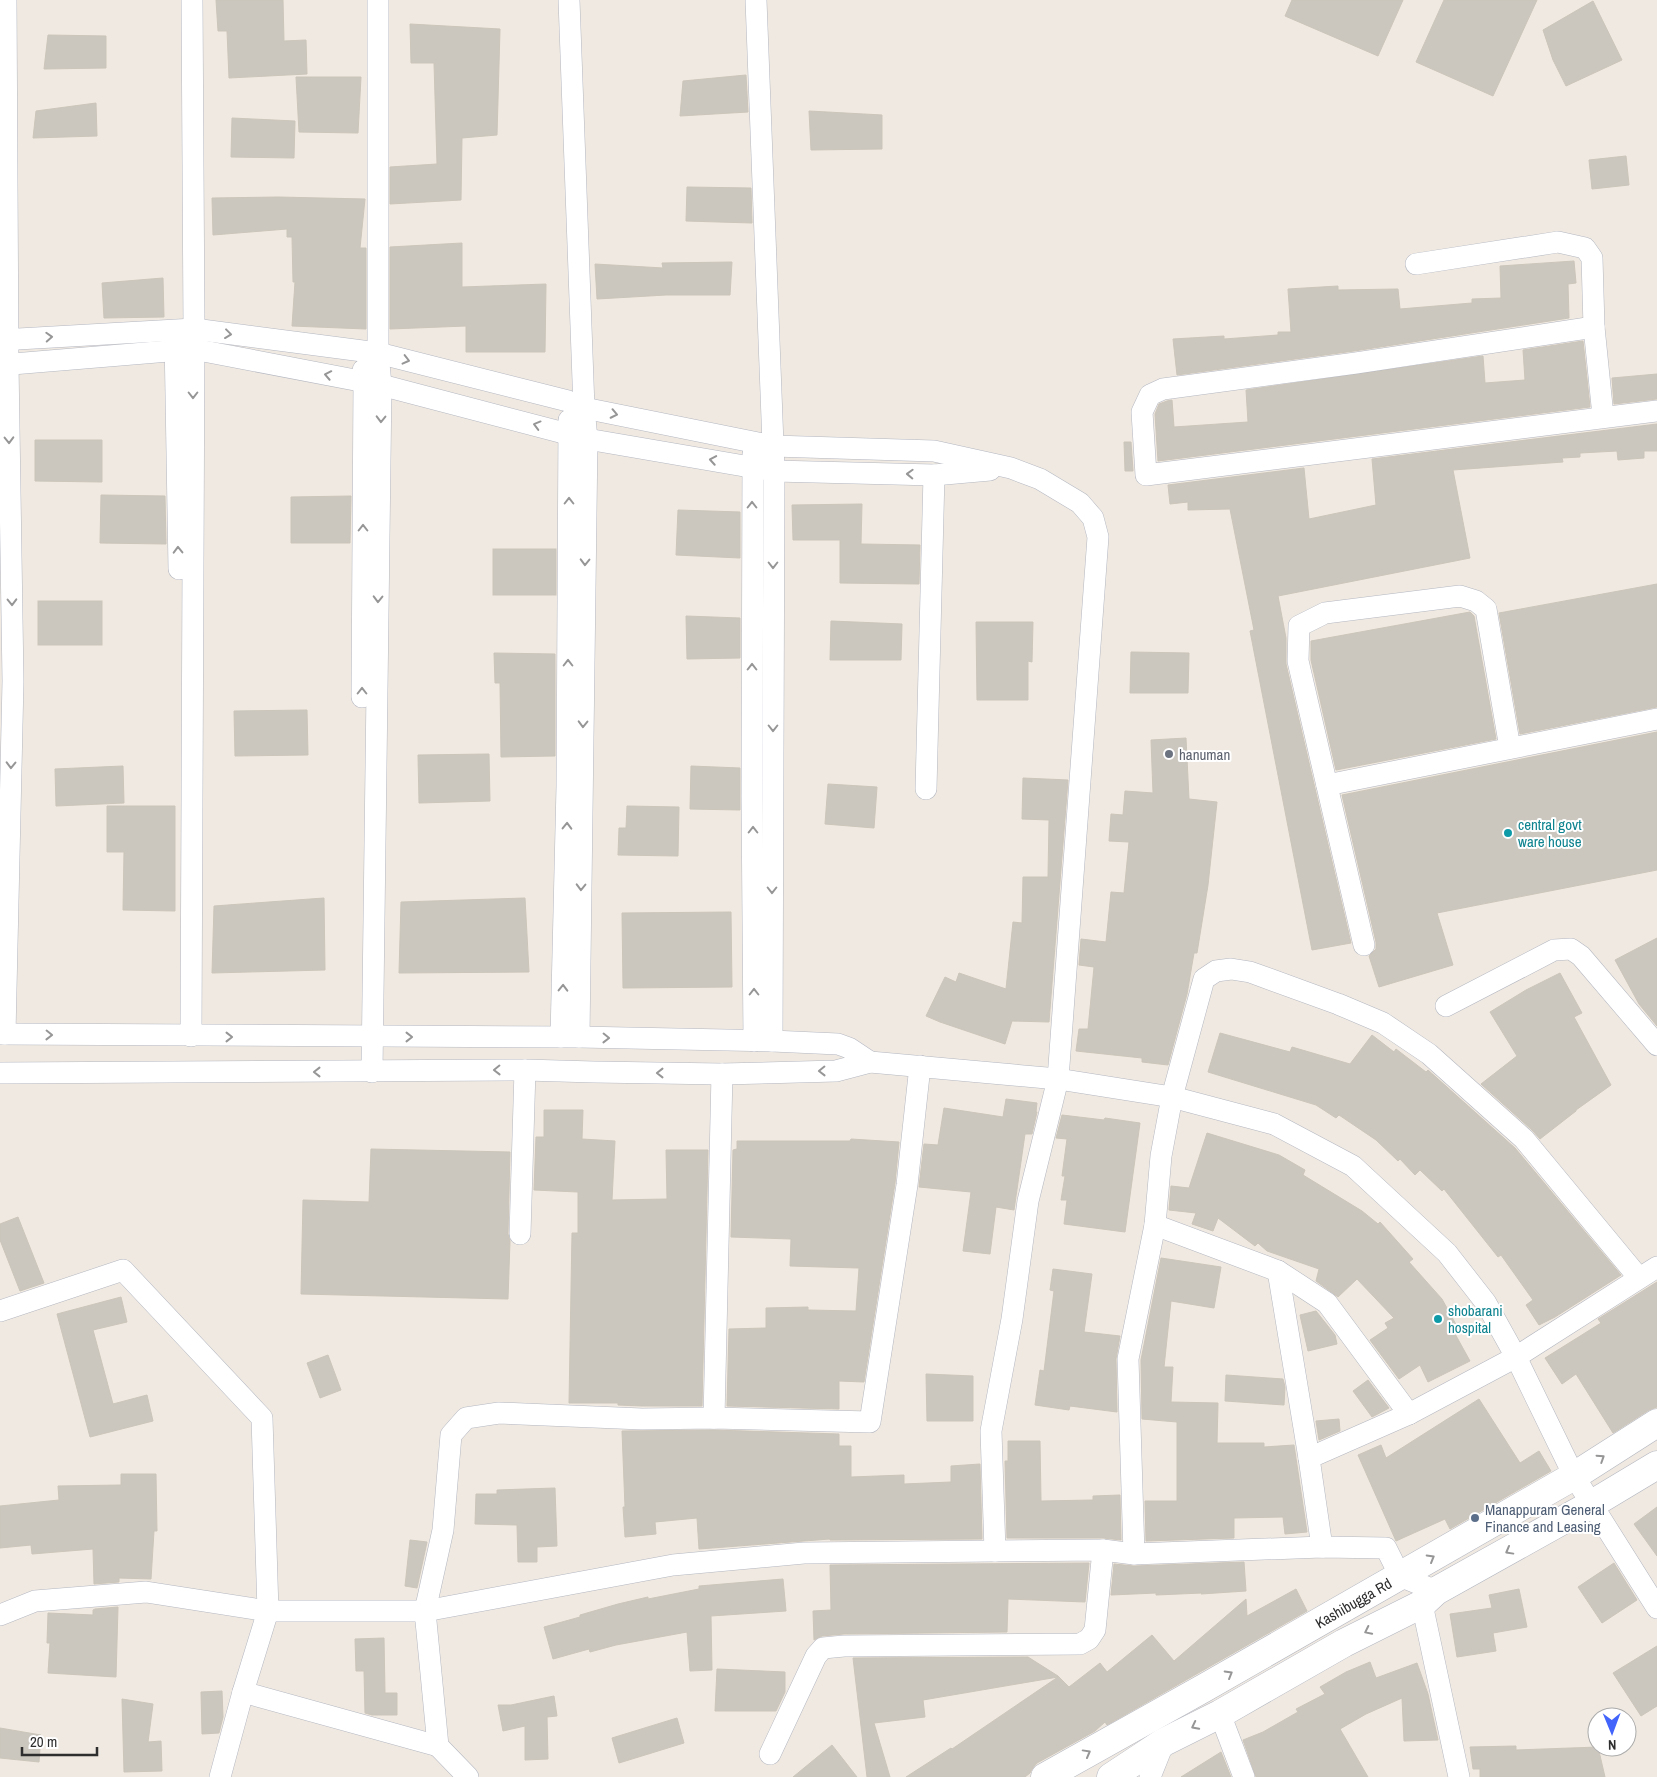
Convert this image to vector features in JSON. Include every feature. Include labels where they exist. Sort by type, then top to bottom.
[{"type":"main road","name":"Kashibugga Rd","points":[[1045,1777],[1574,1476],[1657,1423]]},
{"type":"main road","name":"Kashibugga Rd","points":[[1111,1777],[1164,1742],[1220,1714],[1344,1643],[1429,1598],[1657,1465]]},
{"type":"street","points":[[6,0],[4,339],[6,681],[2,1034],[570,1037],[763,1041],[838,1044],[849,1048],[870,1062]]},
{"type":"street","points":[[186,1036],[184,340],[192,0]]},
{"type":"street","points":[[364,1072],[373,383],[369,352],[378,0]]},
{"type":"street","points":[[569,0],[578,436],[570,1037]]},
{"type":"street","points":[[756,0],[763,444],[774,471],[763,1041]]},
{"type":"street","points":[[1416,264],[1558,242],[1584,248],[1592,258],[1594,327],[1603,416]]},
{"type":"street","points":[[1594,327],[1356,363],[1163,389],[1150,395],[1142,412],[1146,475],[1603,416],[1657,411]]},
{"type":"street","points":[[4,339],[184,340],[369,352],[576,404],[763,444],[934,451],[1011,468],[1040,479],[1080,503],[1093,518],[1098,537],[1058,1079],[1028,1201],[1012,1319],[992,1431],[995,1551]]},
{"type":"street","points":[[4,364],[184,340],[373,383],[578,436],[774,471],[934,475],[1011,468]]},
{"type":"street","points":[[763,444],[752,467],[763,1041]]},
{"type":"street","points":[[926,789],[934,475]]},
{"type":"street","points":[[1364,945],[1298,661],[1299,626],[1325,612],[1460,596],[1476,601],[1486,609],[1510,748]]},
{"type":"street","points":[[1327,785],[1657,719]]},
{"type":"street","points":[[1446,1006],[1554,950],[1571,949],[1581,956],[1657,1045]]},
{"type":"street","points":[[1134,1554],[1128,1359],[1154,1225],[1161,1156],[1172,1098],[1204,979],[1216,971],[1231,969],[1250,972],[1338,1004],[1383,1023],[1429,1054],[1524,1139],[1639,1278]]},
{"type":"street","points":[[0,1073],[525,1070],[722,1074],[836,1071],[870,1062],[1058,1079],[1172,1098],[1274,1124],[1353,1166],[1447,1253],[1486,1303],[1516,1357],[1574,1476],[1657,1608]]},
{"type":"street","points":[[438,1746],[425,1611],[443,1530],[451,1435],[466,1418],[499,1413],[642,1419],[714,1418],[870,1422],[907,1185],[920,1066]]},
{"type":"street","points":[[520,1234],[525,1070]]},
{"type":"street","points":[[714,1418],[722,1074]]},
{"type":"street","points":[[1154,1225],[1278,1271],[1327,1303],[1409,1414]]},
{"type":"street","points":[[1309,1458],[1409,1414],[1516,1357],[1657,1267]]},
{"type":"street","points":[[0,1311],[123,1270],[262,1418],[268,1611],[243,1692],[220,1777]]},
{"type":"street","points":[[1278,1271],[1322,1548]]},
{"type":"street","points":[[0,1615],[35,1601],[146,1592],[268,1611],[425,1611],[673,1565],[804,1553],[1103,1550],[1134,1554],[1322,1548],[1386,1548],[1400,1576],[1429,1598],[1459,1777]]},
{"type":"street","points":[[770,1754],[816,1656],[823,1648],[844,1646],[1080,1644],[1089,1639],[1095,1630],[1103,1550]]},
{"type":"street","points":[[243,1692],[438,1746],[468,1777]]},
{"type":"street","points":[[1220,1714],[1244,1777]]},
{"type":"street","points":[[1150,1777],[1164,1742]]},
{"type":"building","points":[[216,0],[283,0],[284,41],[306,40],[307,74],[229,78],[227,31],[218,31]]},
{"type":"building","points":[[1292,0],[1403,0],[1378,56],[1285,16]]},
{"type":"building","points":[[1444,0],[1537,0],[1493,96],[1416,62]]},
{"type":"building","points":[[1593,1],[1622,60],[1566,86],[1553,60],[1543,30]]},
{"type":"building","points":[[410,24],[500,29],[497,135],[462,138],[461,200],[390,204],[390,167],[437,164],[434,63],[411,63]]},
{"type":"building","points":[[48,35],[106,36],[106,68],[44,69]]},
{"type":"building","points":[[746,75],[748,112],[680,116],[683,81]]},
{"type":"building","points":[[296,77],[361,77],[358,133],[299,132]]},
{"type":"building","points":[[96,103],[97,136],[33,138],[36,111]]},
{"type":"building","points":[[809,111],[882,115],[882,149],[811,150]]},
{"type":"building","points":[[232,118],[295,121],[294,158],[231,157]]},
{"type":"building","points":[[1626,156],[1629,185],[1592,189],[1589,160]]},
{"type":"building","points":[[687,187],[751,188],[752,223],[686,221]]},
{"type":"building","points":[[212,198],[365,199],[360,248],[366,248],[366,329],[292,326],[295,282],[293,282],[292,237],[287,237],[287,229],[213,235]]},
{"type":"building","points":[[462,243],[462,287],[546,284],[545,352],[466,352],[466,326],[390,329],[390,247]]},
{"type":"building","points":[[1574,261],[1576,283],[1568,284],[1569,318],[1354,351],[1177,375],[1173,339],[1224,336],[1224,339],[1278,335],[1278,332],[1291,332],[1288,289],[1338,286],[1338,290],[1398,289],[1400,309],[1472,303],[1472,299],[1501,298],[1500,266]]},
{"type":"building","points":[[732,262],[730,295],[666,295],[597,299],[595,264],[663,268],[662,263]]},
{"type":"building","points":[[163,278],[164,317],[104,318],[102,283]]},
{"type":"building","points":[[1583,341],[1590,407],[1158,461],[1155,414],[1159,404],[1167,401],[1172,400],[1174,427],[1248,422],[1246,390],[1483,356],[1485,383],[1525,380],[1523,350]]},
{"type":"building","points":[[1657,374],[1657,399],[1614,404],[1612,378]]},
{"type":"building","points":[[1657,424],[1657,451],[1644,451],[1644,458],[1618,460],[1617,451],[1580,453],[1580,457],[1562,458],[1563,462],[1453,470],[1470,558],[1278,596],[1286,638],[1286,664],[1351,943],[1312,950],[1250,631],[1254,630],[1230,509],[1188,510],[1188,502],[1170,504],[1168,485],[1304,468],[1309,519],[1376,505],[1372,459]]},
{"type":"building","points":[[35,440],[102,440],[102,482],[35,481]]},
{"type":"building","points":[[1124,442],[1131,442],[1133,471],[1125,471]]},
{"type":"building","points":[[101,495],[165,496],[166,544],[100,543]]},
{"type":"building","points":[[351,496],[350,543],[291,543],[291,497]]},
{"type":"building","points":[[862,504],[861,544],[920,545],[919,584],[840,583],[840,540],[793,540],[792,505]]},
{"type":"building","points":[[678,510],[740,512],[740,558],[676,555]]},
{"type":"building","points":[[493,549],[556,549],[556,595],[493,595]]},
{"type":"building","points":[[1657,584],[1657,707],[1520,734],[1499,613]]},
{"type":"building","points":[[38,601],[102,601],[102,645],[38,645]]},
{"type":"building","points":[[1470,612],[1474,616],[1496,739],[1336,770],[1311,660],[1311,641]]},
{"type":"building","points":[[686,616],[740,618],[740,658],[687,659]]},
{"type":"building","points":[[831,621],[902,624],[901,660],[830,660]]},
{"type":"building","points":[[976,622],[1033,622],[1032,662],[1028,661],[1028,700],[977,700]]},
{"type":"building","points":[[1131,652],[1189,653],[1188,693],[1130,693]]},
{"type":"building","points":[[494,653],[555,654],[555,756],[501,757],[500,683],[495,683]]},
{"type":"building","points":[[307,710],[308,755],[235,756],[234,711]]},
{"type":"building","name":"central govt ware house","points":[[1657,732],[1657,870],[1437,913],[1453,965],[1379,987],[1369,956],[1376,949],[1376,942],[1342,795]]},
{"type":"building","points":[[1186,738],[1189,799],[1217,802],[1208,885],[1197,953],[1194,953],[1187,994],[1168,1065],[1142,1062],[1142,1058],[1076,1051],[1079,1029],[1088,1029],[1094,967],[1079,965],[1081,939],[1106,942],[1111,892],[1124,893],[1129,842],[1109,841],[1111,814],[1123,815],[1125,791],[1153,793],[1151,740]]},
{"type":"building","points":[[489,754],[490,801],[419,803],[418,755]]},
{"type":"building","points":[[123,766],[124,803],[56,806],[55,769]]},
{"type":"building","points":[[691,766],[740,768],[740,810],[690,809]]},
{"type":"building","points":[[1023,778],[1068,780],[1049,1022],[1012,1021],[1005,1044],[926,1016],[945,977],[956,982],[959,973],[1006,989],[1013,922],[1022,923],[1023,877],[1048,877],[1049,820],[1022,819]]},
{"type":"building","points":[[828,784],[877,787],[874,828],[825,824]]},
{"type":"building","points":[[107,806],[175,806],[175,911],[123,910],[124,852],[107,852]]},
{"type":"building","points":[[627,806],[679,807],[678,856],[618,855],[619,828],[626,828]]},
{"type":"building","points":[[324,898],[325,970],[212,973],[214,906]]},
{"type":"building","points":[[525,898],[529,972],[399,973],[401,902]]},
{"type":"building","points":[[731,912],[732,987],[623,988],[622,913]]},
{"type":"building","points":[[1657,938],[1657,1026],[1639,1004],[1615,960]]},
{"type":"building","points":[[1560,973],[1582,1013],[1574,1017],[1611,1085],[1540,1139],[1481,1084],[1517,1056],[1490,1012],[1526,990]]},
{"type":"building","points":[[1220,1033],[1290,1052],[1292,1047],[1350,1064],[1372,1035],[1394,1052],[1396,1049],[1426,1072],[1428,1070],[1515,1148],[1621,1275],[1539,1325],[1526,1305],[1533,1300],[1501,1255],[1498,1257],[1444,1189],[1442,1191],[1420,1170],[1415,1175],[1400,1159],[1398,1161],[1376,1140],[1339,1115],[1336,1118],[1316,1105],[1208,1072]]},
{"type":"building","points":[[1006,1099],[1037,1103],[1032,1134],[1025,1134],[1014,1210],[996,1207],[990,1254],[963,1251],[971,1192],[919,1187],[924,1144],[938,1145],[944,1108],[1003,1117]]},
{"type":"building","points":[[544,1110],[583,1110],[582,1139],[615,1141],[612,1200],[667,1199],[666,1150],[708,1150],[702,1406],[569,1403],[572,1233],[578,1233],[578,1192],[534,1190],[536,1137],[544,1137]]},
{"type":"building","points":[[1062,1115],[1140,1123],[1125,1232],[1064,1224],[1067,1200],[1061,1200],[1065,1176],[1062,1176],[1067,1139],[1056,1138]]},
{"type":"building","points":[[1207,1133],[1279,1155],[1305,1170],[1303,1175],[1362,1211],[1378,1224],[1380,1222],[1413,1259],[1409,1262],[1442,1299],[1459,1330],[1454,1332],[1470,1361],[1428,1382],[1420,1365],[1399,1379],[1370,1340],[1388,1328],[1385,1323],[1394,1318],[1357,1279],[1338,1297],[1316,1281],[1319,1269],[1267,1251],[1258,1243],[1255,1246],[1218,1218],[1213,1231],[1192,1224],[1196,1213],[1169,1210],[1171,1186],[1189,1188]]},
{"type":"building","points":[[851,1139],[899,1142],[895,1183],[864,1382],[839,1381],[839,1409],[727,1406],[729,1329],[766,1328],[766,1308],[808,1307],[808,1310],[856,1311],[859,1268],[790,1266],[791,1239],[731,1237],[733,1150],[737,1149],[737,1141],[850,1141]]},
{"type":"building","points":[[371,1149],[510,1152],[508,1299],[301,1294],[303,1200],[369,1202]]},
{"type":"building","points":[[18,1217],[44,1283],[20,1291],[0,1240],[0,1224]]},
{"type":"building","points":[[1161,1258],[1221,1267],[1214,1308],[1171,1301],[1164,1367],[1173,1367],[1171,1402],[1218,1403],[1217,1443],[1264,1443],[1264,1447],[1294,1445],[1307,1532],[1285,1534],[1283,1517],[1234,1518],[1234,1538],[1146,1541],[1145,1501],[1177,1501],[1177,1422],[1142,1419],[1141,1360]]},
{"type":"building","points":[[1053,1269],[1092,1274],[1084,1332],[1120,1336],[1116,1359],[1117,1412],[1070,1406],[1069,1410],[1035,1405],[1040,1370],[1044,1371],[1054,1291],[1050,1290]]},
{"type":"building","points":[[1657,1282],[1657,1407],[1613,1433],[1576,1374],[1562,1384],[1545,1358],[1601,1323],[1598,1319]]},
{"type":"building","points":[[121,1297],[127,1322],[93,1330],[113,1404],[147,1395],[153,1421],[90,1437],[57,1314]]},
{"type":"building","points":[[1316,1311],[1335,1335],[1337,1344],[1308,1351],[1300,1315]]},
{"type":"building","points":[[328,1355],[341,1390],[320,1398],[307,1363]]},
{"type":"building","points":[[926,1374],[973,1376],[973,1421],[927,1421]]},
{"type":"building","points":[[1226,1375],[1283,1379],[1285,1387],[1284,1405],[1225,1401]]},
{"type":"building","points":[[1368,1380],[1389,1408],[1372,1417],[1353,1391]]},
{"type":"building","points":[[1479,1399],[1520,1463],[1539,1451],[1551,1471],[1450,1529],[1445,1519],[1396,1541],[1358,1455],[1381,1445],[1386,1458]]},
{"type":"building","points":[[1339,1419],[1340,1431],[1319,1440],[1316,1421]]},
{"type":"building","points":[[714,1430],[839,1434],[839,1446],[851,1446],[851,1477],[904,1475],[904,1484],[951,1482],[951,1466],[980,1464],[982,1539],[830,1539],[699,1549],[697,1518],[655,1522],[656,1534],[625,1537],[622,1431]]},
{"type":"building","points":[[1008,1441],[1040,1441],[1041,1501],[1093,1500],[1093,1496],[1120,1495],[1121,1540],[1103,1538],[1007,1538],[1005,1461],[1008,1461]]},
{"type":"building","points":[[121,1474],[156,1474],[157,1531],[154,1531],[151,1579],[119,1578],[119,1582],[94,1584],[93,1549],[32,1554],[31,1545],[0,1548],[0,1506],[59,1500],[58,1486],[121,1485]]},
{"type":"building","points":[[555,1488],[557,1546],[537,1547],[537,1562],[518,1562],[517,1525],[475,1524],[476,1494],[497,1494],[497,1490]]},
{"type":"building","points":[[1657,1507],[1657,1556],[1634,1524]]},
{"type":"building","points":[[410,1540],[427,1542],[417,1588],[405,1586]]},
{"type":"building","points":[[1244,1562],[1246,1591],[1201,1594],[1111,1595],[1114,1564],[1134,1566]]},
{"type":"building","points":[[1089,1563],[1085,1602],[1008,1599],[1007,1632],[844,1634],[822,1636],[814,1640],[813,1611],[831,1610],[830,1565]]},
{"type":"building","points":[[1614,1563],[1637,1600],[1602,1623],[1578,1587]]},
{"type":"building","points":[[783,1579],[786,1611],[711,1616],[712,1670],[690,1671],[687,1632],[616,1645],[590,1652],[589,1649],[553,1659],[544,1627],[618,1604],[699,1589],[699,1586]]},
{"type":"building","points":[[1296,1589],[1307,1611],[1107,1725],[1105,1722],[1095,1731],[1037,1763],[1025,1777],[906,1777],[952,1749],[1058,1677],[923,1700],[925,1717],[874,1723],[890,1777],[867,1777],[853,1658],[1028,1657],[1058,1676],[1069,1687],[1100,1663],[1107,1672],[1152,1635],[1174,1661],[1246,1599],[1247,1616]]},
{"type":"building","points":[[1519,1589],[1527,1627],[1493,1633],[1496,1651],[1457,1657],[1450,1614],[1492,1608],[1489,1595]]},
{"type":"building","points":[[118,1607],[116,1677],[48,1673],[50,1643],[47,1643],[48,1613],[93,1615],[93,1610],[95,1609]]},
{"type":"building","points":[[384,1638],[385,1693],[397,1693],[397,1715],[372,1715],[365,1713],[364,1671],[356,1671],[355,1639]]},
{"type":"building","points":[[1657,1646],[1657,1706],[1641,1716],[1637,1707],[1635,1707],[1613,1673]]},
{"type":"building","points":[[1370,1662],[1376,1678],[1417,1663],[1428,1694],[1438,1740],[1404,1741],[1402,1698],[1366,1714],[1340,1729],[1368,1777],[1256,1777],[1243,1740],[1263,1732],[1298,1712],[1296,1709],[1325,1694],[1320,1687],[1346,1672]]},
{"type":"building","points":[[717,1669],[785,1672],[785,1692],[776,1711],[715,1711]]},
{"type":"building","points":[[222,1691],[223,1717],[219,1733],[202,1734],[201,1692]]},
{"type":"building","points":[[554,1696],[557,1716],[547,1717],[548,1759],[525,1760],[525,1726],[503,1731],[498,1705],[511,1705]]},
{"type":"building","points":[[122,1699],[153,1704],[148,1742],[161,1741],[162,1771],[124,1772]]},
{"type":"building","points":[[677,1718],[684,1743],[619,1763],[612,1738]]},
{"type":"building","points":[[0,1728],[41,1735],[39,1762],[0,1758]]},
{"type":"building","points":[[832,1745],[857,1777],[793,1777]]},
{"type":"building","points":[[1516,1746],[1516,1750],[1587,1747],[1587,1757],[1600,1757],[1605,1777],[1480,1777],[1480,1769],[1473,1769],[1470,1747]]},
{"type":"building","points":[[1221,1752],[1231,1777],[1181,1777]]},
{"type":"place","name":"hanuman","points":[[1169,754]]},
{"type":"place","name":"central govt ware house","points":[[1508,833]]},
{"type":"place","name":"shobarani hospital","points":[[1438,1319]]},
{"type":"place","name":"Manappuram General Finance and Leasing","points":[[1475,1518]]}]
